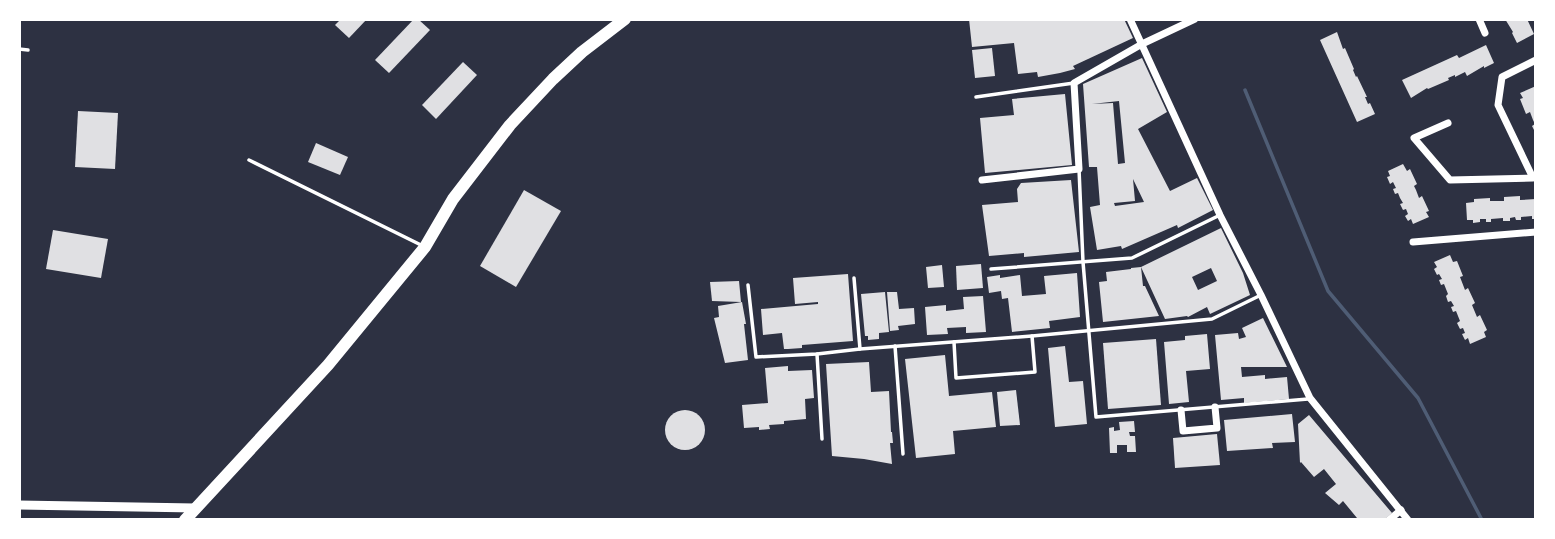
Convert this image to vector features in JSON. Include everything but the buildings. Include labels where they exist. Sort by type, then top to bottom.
[{"type":"main road","points":[[185,520],[328,365],[425,247],[453,199],[510,125],[582,52],[625,19]]},
{"type":"street","points":[[1130,19],[1220,215],[1310,398],[1408,520]]},
{"type":"street","points":[[982,180],[1079,169],[1074,83],[1142,44],[1195,19]]},
{"type":"street","points":[[1479,19],[1485,33]]},
{"type":"street","points":[[1448,123],[1414,138],[1450,180],[1533,178],[1498,106],[1502,77],[1536,60]]},
{"type":"street","points":[[1413,242],[1536,232]]},
{"type":"street","points":[[1181,410],[1183,431],[1217,428],[1215,407]]},
{"type":"street","points":[[19,505],[195,508]]},
{"type":"street","points":[[1389,520],[1401,510]]},
{"type":"lane","points":[[19,49],[28,50]]},
{"type":"lane","points":[[976,97],[1074,83]]},
{"type":"lane","points":[[249,160],[425,247]]},
{"type":"lane","points":[[1079,169],[1083,262],[1096,417],[1310,398]]},
{"type":"lane","points":[[991,269],[1132,258],[1220,215]]},
{"type":"lane","points":[[854,278],[860,349]]},
{"type":"lane","points":[[748,285],[756,357],[1212,319],[1261,295]]},
{"type":"lane","points":[[954,342],[956,378],[1035,372],[1032,336]]},
{"type":"lane","points":[[895,346],[903,454]]},
{"type":"lane","points":[[817,354],[822,439]]},
{"type":"waterway","points":[[1245,90],[1328,291],[1418,398],[1482,520]]}]
